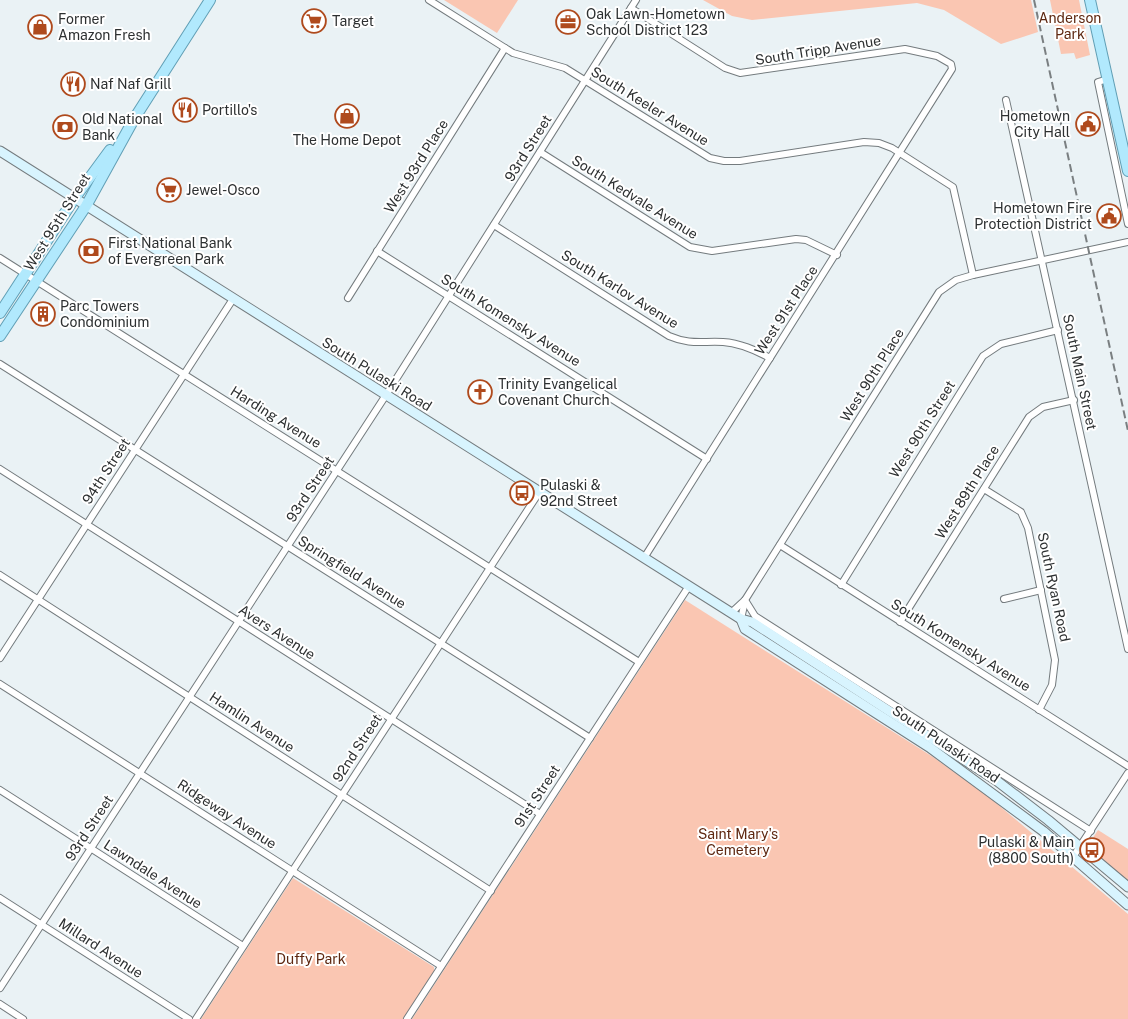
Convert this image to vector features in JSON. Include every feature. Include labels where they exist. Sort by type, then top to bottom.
[{"type":"main road","name":"West 95th Street","points":[[0,336],[86,206],[134,120],[210,0]]},
{"type":"main road","points":[[1090,0],[1128,171]]},
{"type":"main road","name":"West 95th Street","points":[[0,313],[74,199],[134,120]]},
{"type":"main road","name":"South Pulaski Road","points":[[0,151],[740,619],[752,622],[967,761],[1031,806],[1128,887]]},
{"type":"main road","name":"South Pulaski Road","points":[[740,619],[745,629],[937,752],[1021,813],[1128,905]]},
{"type":"street","name":"South Keeler Avenue","points":[[429,0],[520,56],[560,65],[703,154],[717,160],[740,161],[864,142],[886,144],[953,187],[973,275]]},
{"type":"street","name":"93rd Street","points":[[0,988],[386,395],[636,0]]},
{"type":"street","name":"South Tripp Avenue","points":[[631,8],[725,68],[740,74],[905,49],[944,58],[951,64],[950,76]]},
{"type":"street","name":"West 93rd Place","points":[[348,298],[505,48]]},
{"type":"street","name":"West 91st Place","points":[[644,558],[950,76]]},
{"type":"street","points":[[1108,79],[1098,82],[1128,224]]},
{"type":"street","name":"South Main Street","points":[[1006,100],[1128,649]]},
{"type":"street","name":"South Kedvale Avenue","points":[[540,152],[690,248],[712,251],[796,239],[806,240],[837,254]]},
{"type":"street","name":"South Karlov Avenue","points":[[494,225],[669,336],[696,344],[737,344],[754,349],[770,358]]},
{"type":"street","name":"West 90th Place","points":[[731,613],[744,600],[780,545],[939,292],[956,280],[973,275],[1128,242]]},
{"type":"street","name":"South Komensky Avenue","points":[[377,251],[707,459]]},
{"type":"street","name":"Harding Avenue","points":[[0,258],[639,662]]},
{"type":"street","name":"94th Street","points":[[0,658],[233,299]]},
{"type":"street","name":"West 90th Street","points":[[841,585],[984,356],[1001,344],[1058,330]]},
{"type":"street","name":"Springfield Avenue","points":[[0,364],[590,738]]},
{"type":"street","name":"West 89th Place","points":[[900,622],[1032,414],[1043,407],[1074,400]]},
{"type":"street","name":"Avers Avenue","points":[[0,469],[540,814]]},
{"type":"street","name":"South Ryan Road","points":[[984,489],[1016,508],[1024,516],[1054,651],[1056,668],[1052,685],[1039,710]]},
{"type":"street","name":"92nd Street","points":[[196,1019],[540,491]]},
{"type":"street","name":"South Komensky Avenue","points":[[780,545],[1128,766]]},
{"type":"street","name":"Hamlin Avenue","points":[[0,575],[491,891]]},
{"type":"street","name":"91st Street","points":[[407,1019],[689,586]]},
{"type":"street","points":[[1004,599],[1041,590]]},
{"type":"street","points":[[744,600],[750,611],[763,622],[1091,831]]},
{"type":"street","name":"West 90th Place","points":[[740,619],[744,600]]},
{"type":"street","name":"Ridgeway Avenue","points":[[0,684],[441,966]]},
{"type":"street","points":[[1073,857],[1128,773]]},
{"type":"street","name":"Lawndale Avenue","points":[[0,790],[243,946]]},
{"type":"street","name":"Millard Avenue","points":[[0,898],[189,1019]]},
{"type":"street","points":[[0,1004],[23,1019]]},
{"type":"green space","points":[[444,0],[518,0],[497,33]]},
{"type":"green space","points":[[703,0],[1031,0],[1038,32],[1001,44],[944,10],[917,3],[752,20],[732,16]]},
{"type":"green space","name":"Anderson Park","points":[[1050,0],[1079,0],[1090,55],[1076,59],[1074,53],[1061,54]]},
{"type":"green space","name":"Saint Mary's Cemetery","points":[[685,600],[933,757],[989,797],[1128,914],[1128,1019],[412,1019]]},
{"type":"green space","points":[[1098,830],[1128,849],[1128,881],[1087,847]]},
{"type":"green space","name":"Duffy Park","points":[[293,878],[434,967],[434,972],[403,1019],[201,1019]]},
{"type":"railway","points":[[1034,0],[1128,431]]},
{"type":"place","name":"Target","points":[[314,21]]},
{"type":"place","name":"Oak Lawn-Hometown School District 123","points":[[568,22]]},
{"type":"place","name":"Former Amazon Fresh","points":[[40,27]]},
{"type":"place","name":"Naf Naf Grill","points":[[73,84]]},
{"type":"place","name":"Portillo's","points":[[185,110]]},
{"type":"place","name":"The Home Depot","points":[[347,116]]},
{"type":"place","name":"Hometown City Hall","points":[[1088,124]]},
{"type":"place","name":"Old National Bank","points":[[65,127]]},
{"type":"place","name":"Jewel-Osco","points":[[169,190]]},
{"type":"place","name":"Hometown Fire Protection District","points":[[1109,216]]},
{"type":"place","name":"First National Bank of Evergreen Park","points":[[91,251]]},
{"type":"place","name":"Parc Towers Condominium","points":[[43,314]]},
{"type":"place","name":"Trinity Evangelical Covenant Church","points":[[480,392]]},
{"type":"place","name":"Pulaski & 92nd Street","points":[[522,493]]},
{"type":"place","name":"Pulaski & Main (8800 South)","points":[[1092,850]]}]
